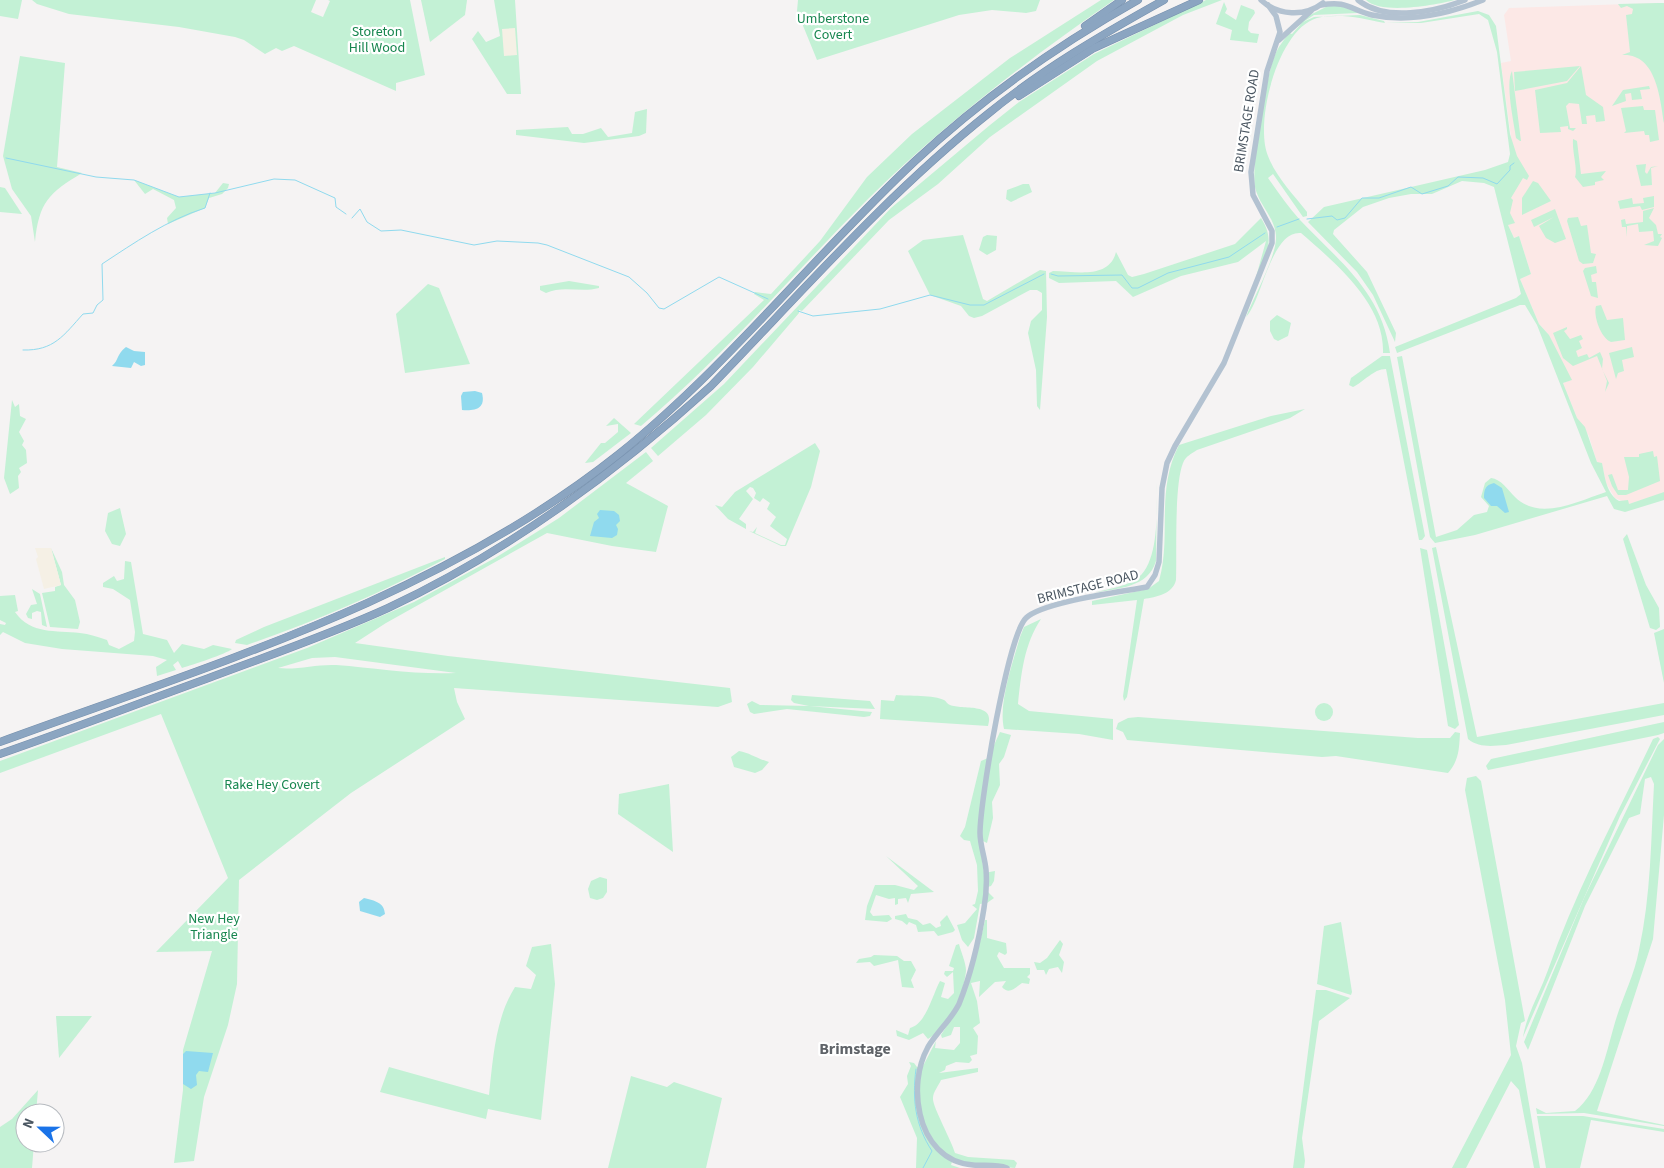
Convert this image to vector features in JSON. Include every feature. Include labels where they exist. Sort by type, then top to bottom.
[{"type":"highway","points":[[0,742],[310,628],[420,579],[472,552],[530,516],[633,442],[706,377],[916,160],[970,114],[1072,35],[1122,0]]},
{"type":"highway","points":[[1039,62],[1103,20],[1138,0]]},
{"type":"highway","points":[[0,754],[271,655],[388,607],[521,534],[639,449],[711,386],[891,199],[988,113],[1053,66],[1108,31],[1164,0]]},
{"type":"highway","points":[[988,113],[1094,48],[1199,0]]},
{"type":"main road","points":[[1261,0],[1268,5],[1291,13],[1315,8],[1327,0]]},
{"type":"main road","points":[[1358,0],[1377,9],[1400,12],[1432,9],[1465,0]]},
{"type":"main road","points":[[1321,4],[1341,2],[1370,14],[1411,18],[1441,14],[1483,0]]},
{"type":"main road","points":[[1268,5],[1279,22],[1279,40]]},
{"type":"main road","name":"BRIMSTAGE ROAD","points":[[1007,1168],[956,1162],[939,1151],[922,1122],[917,1085],[921,1065],[928,1047],[949,1021],[958,1004],[973,961],[984,907],[986,880],[980,835],[983,791],[1008,668],[1021,626],[1026,617],[1043,608],[1147,586],[1155,575],[1159,562],[1162,488],[1167,463],[1224,363],[1271,250],[1272,231],[1253,195],[1251,172],[1267,71],[1279,40],[1315,8]]},
{"type":"shaded area","points":[[1664,3],[1664,493],[1629,504],[1615,498],[1606,483],[1602,464],[1597,462],[1589,436],[1577,418],[1563,383],[1571,380],[1549,335],[1539,324],[1520,279],[1531,274],[1519,236],[1514,238],[1508,225],[1512,144],[1501,63],[1511,61],[1504,15],[1509,8]]},
{"type":"green space","points":[[0,0],[22,0],[18,19],[0,16]]},
{"type":"green space","name":"Storeton Hill Wood","points":[[32,0],[316,0],[311,12],[323,17],[330,1],[328,0],[410,0],[425,75],[396,83],[396,91],[294,46],[282,51],[276,48],[265,54],[244,40],[235,37],[179,27],[69,14],[37,4]]},
{"type":"green space","points":[[421,0],[467,0],[465,15],[430,42]]},
{"type":"green space","points":[[494,0],[515,0],[521,94],[507,94],[472,39],[478,31],[486,42],[500,36]]},
{"type":"green space","name":"Umberstone Covert","points":[[798,0],[1040,0],[1036,11],[1026,13],[992,10],[959,15],[817,60],[797,11]]},
{"type":"green space","points":[[1101,0],[1114,0],[986,94],[926,145],[868,199],[729,344],[671,400],[641,426],[634,424],[764,300],[754,294],[755,292],[771,294],[820,241],[867,177],[912,134],[1010,58]]},
{"type":"green space","points":[[1206,0],[1222,0],[1183,15],[1097,61],[990,137],[938,184],[889,220],[802,311],[799,310],[799,313],[753,367],[706,415],[658,456],[651,448],[724,384],[891,208],[990,125],[1019,102],[1094,54]]},
{"type":"green space","points":[[1366,0],[1455,0],[1409,8],[1396,8],[1373,5]]},
{"type":"green space","points":[[1224,2],[1227,9],[1225,13],[1236,20],[1241,5],[1254,10],[1255,13],[1249,22],[1248,30],[1251,33],[1259,34],[1257,43],[1230,40],[1232,30],[1216,24]]},
{"type":"green space","points":[[1334,3],[1358,11],[1357,13],[1314,15],[1303,22],[1314,17],[1324,17],[1317,18],[1303,26],[1291,39],[1273,78],[1264,122],[1264,141],[1271,164],[1307,212],[1307,216],[1303,217],[1273,174],[1268,178],[1296,215],[1357,279],[1378,312],[1390,353],[1383,353],[1376,317],[1367,301],[1342,271],[1301,233],[1291,235],[1282,243],[1268,268],[1252,309],[1246,317],[1272,257],[1276,239],[1274,225],[1257,194],[1254,176],[1260,121],[1271,66],[1278,49],[1289,33],[1292,34],[1301,24],[1290,32],[1310,15]]},
{"type":"green space","points":[[1664,3],[1664,123],[1658,90],[1649,69],[1642,61],[1633,56],[1622,55],[1630,52],[1626,15],[1632,14],[1633,9],[1627,6],[1621,8],[1618,4]]},
{"type":"green space","points":[[1478,11],[1489,15],[1496,26],[1510,134],[1517,156],[1529,176],[1527,180],[1523,178],[1511,198],[1513,200],[1510,213],[1515,223],[1508,225],[1514,238],[1519,236],[1531,274],[1520,279],[1539,324],[1549,335],[1572,380],[1563,383],[1577,418],[1585,427],[1597,462],[1602,463],[1611,494],[1619,501],[1628,500],[1629,504],[1664,492],[1664,500],[1625,512],[1614,509],[1607,496],[1475,535],[1435,543],[1430,537],[1397,357],[1402,356],[1436,537],[1457,530],[1474,515],[1487,512],[1489,506],[1481,497],[1485,483],[1491,478],[1501,483],[1525,504],[1536,508],[1559,507],[1606,492],[1591,463],[1537,325],[1525,305],[1520,305],[1397,353],[1395,347],[1516,298],[1521,294],[1494,187],[1484,183],[1462,181],[1432,194],[1411,194],[1389,198],[1363,207],[1334,230],[1333,234],[1367,272],[1396,333],[1395,342],[1373,295],[1357,272],[1308,222],[1324,207],[1485,170],[1508,162],[1510,154],[1497,52],[1488,20],[1479,14],[1421,23],[1386,23],[1418,22]]},
{"type":"green space","points":[[1360,15],[1384,21],[1385,23],[1360,18],[1341,16]]},
{"type":"green space","points":[[20,56],[65,63],[57,167],[82,173],[61,187],[48,200],[39,217],[35,242],[31,216],[12,189],[3,156]]},
{"type":"green space","points":[[1580,66],[1567,81],[1515,91],[1514,72]]},
{"type":"green space","points":[[1581,66],[1586,95],[1603,107],[1605,121],[1596,122],[1595,115],[1586,116],[1587,124],[1582,124],[1579,104],[1569,103],[1566,106],[1570,128],[1576,128],[1573,131],[1568,129],[1568,126],[1560,127],[1561,132],[1540,133],[1535,90],[1567,83]]},
{"type":"green space","points":[[1512,71],[1521,141],[1516,138],[1511,103],[1509,84]]},
{"type":"green space","points":[[1649,86],[1650,89],[1640,90],[1642,99],[1632,100],[1631,93],[1625,94],[1626,101],[1612,106],[1623,90]]},
{"type":"green space","points":[[1643,106],[1644,110],[1655,110],[1659,140],[1650,142],[1649,135],[1645,135],[1644,131],[1624,133],[1626,131],[1621,108]]},
{"type":"green space","points":[[647,109],[646,133],[639,136],[584,143],[516,135],[516,130],[568,127],[572,134],[583,134],[601,128],[608,137],[632,133],[635,112]]},
{"type":"green space","points":[[1573,139],[1577,141],[1581,174],[1606,171],[1601,177],[1604,180],[1595,182],[1595,185],[1583,187],[1575,177]]},
{"type":"green space","points":[[1646,164],[1645,172],[1647,174],[1651,167],[1658,166],[1651,168],[1652,185],[1641,186],[1636,165]]},
{"type":"green space","points":[[134,180],[179,197],[215,193],[223,183],[229,184],[222,194],[209,198],[205,208],[168,224],[167,218],[176,208],[174,200],[153,189],[145,194]]},
{"type":"green space","points":[[1533,181],[1538,183],[1551,201],[1522,215],[1522,198]]},
{"type":"green space","points":[[1023,184],[1029,184],[1032,192],[1011,202],[1006,199],[1007,190]]},
{"type":"green space","points":[[0,187],[5,188],[22,214],[0,212]]},
{"type":"green space","points":[[1654,196],[1654,207],[1642,210],[1640,206],[1620,209],[1618,201],[1632,198],[1633,204],[1644,203],[1643,198]]},
{"type":"green space","points":[[1654,208],[1649,218],[1656,225],[1658,234],[1662,234],[1658,246],[1644,245],[1654,241],[1653,231],[1639,232],[1638,224],[1627,226],[1627,237],[1626,227],[1622,227],[1621,220],[1625,219],[1626,224],[1643,222],[1643,211]]},
{"type":"green space","points":[[1555,209],[1566,239],[1555,243],[1546,238],[1539,226],[1554,217],[1534,227],[1531,220]]},
{"type":"green space","points":[[1578,217],[1581,226],[1587,225],[1591,253],[1596,254],[1593,263],[1583,264],[1579,261],[1567,221],[1568,218]]},
{"type":"green space","points":[[1261,218],[1266,226],[1269,241],[1266,254],[1256,277],[1266,241],[1238,262],[1181,276],[1133,297],[1116,281],[1059,283],[1049,278],[1049,273],[1053,271],[1090,272],[1099,270],[1106,267],[1112,261],[1116,252],[1128,275],[1132,277],[1144,274],[1235,244]]},
{"type":"green space","points":[[963,235],[983,299],[987,301],[1040,270],[1046,271],[1047,317],[1040,410],[1037,406],[1036,370],[1028,333],[1031,321],[1042,310],[1042,293],[1037,290],[1030,290],[982,316],[974,318],[969,316],[961,306],[930,295],[908,251],[923,240]]},
{"type":"green space","points":[[987,235],[997,236],[996,250],[987,255],[979,250],[983,237]]},
{"type":"green space","points":[[1596,266],[1597,273],[1591,275],[1592,282],[1596,282],[1598,298],[1591,296],[1583,271],[1585,268]]},
{"type":"green space","points":[[569,281],[599,286],[599,288],[586,290],[565,289],[546,293],[540,290],[540,286]]},
{"type":"green space","points":[[428,284],[439,288],[470,364],[405,373],[396,314]]},
{"type":"green space","points":[[1601,305],[1607,320],[1623,318],[1625,340],[1611,342],[1604,336],[1595,310],[1596,306]]},
{"type":"green space","points":[[1277,315],[1291,323],[1288,336],[1278,341],[1274,339],[1270,331],[1270,321]]},
{"type":"green space","points":[[1567,327],[1564,331],[1570,339],[1581,335],[1583,339],[1579,341],[1582,348],[1576,351],[1578,357],[1587,354],[1589,358],[1600,352],[1603,359],[1602,369],[1597,356],[1573,366],[1563,358],[1553,333]]},
{"type":"green space","points":[[1632,347],[1634,357],[1622,360],[1624,371],[1618,373],[1616,379],[1609,353]]},
{"type":"green space","points":[[1382,356],[1390,356],[1425,536],[1422,540],[1419,540],[1386,369],[1373,373],[1353,387],[1349,385],[1351,378]]},
{"type":"green space","points":[[1603,371],[1609,383],[1605,392],[1607,381]]},
{"type":"green space","points":[[12,400],[15,407],[19,404],[20,416],[26,419],[19,432],[24,441],[22,445],[26,450],[27,463],[19,468],[21,472],[18,476],[19,488],[10,494],[4,478]]},
{"type":"green space","points":[[1305,409],[1290,418],[1197,450],[1184,461],[1178,487],[1176,580],[1168,592],[1144,599],[1127,697],[1124,701],[1123,696],[1137,600],[1092,605],[1092,601],[1148,589],[1159,581],[1163,564],[1168,480],[1172,462],[1179,445],[1271,416]]},
{"type":"green space","points":[[614,418],[631,433],[593,462],[585,463],[601,443],[605,443],[618,432],[618,424],[606,426]]},
{"type":"green space","points":[[815,443],[820,451],[811,487],[786,546],[781,546],[749,531],[753,532],[757,527],[755,533],[781,545],[785,545],[787,539],[770,526],[776,517],[767,509],[770,503],[763,498],[760,502],[754,498],[756,493],[753,488],[750,487],[746,491],[753,499],[739,519],[746,524],[746,529],[728,519],[715,505],[722,507],[735,492]]},
{"type":"green space","points":[[1653,451],[1654,457],[1657,456],[1660,481],[1626,495],[1618,495],[1608,475],[1612,474],[1618,490],[1628,490],[1629,477],[1624,457],[1639,457],[1639,454]]},
{"type":"green space","points":[[646,452],[653,461],[626,483],[668,506],[656,552],[612,546],[547,533],[386,623],[355,643],[448,656],[730,688],[732,702],[718,707],[454,688],[457,702],[465,719],[351,793],[239,880],[237,984],[228,1025],[204,1097],[194,1161],[174,1163],[183,1090],[183,1050],[212,951],[156,952],[228,878],[161,714],[0,773],[0,761],[307,648],[414,602],[495,558],[559,518]],"holes":[[[335,657],[456,673],[411,672],[336,665],[278,668],[312,658]]]},
{"type":"green space","points":[[120,508],[126,534],[120,546],[112,544],[105,531],[108,513]]},
{"type":"green space","points":[[1157,515],[1156,561],[1152,570],[1139,582],[1122,588],[1094,593],[1135,580],[1143,572],[1149,562],[1153,549]]},
{"type":"green space","points":[[1627,534],[1646,585],[1659,608],[1660,627],[1656,630],[1650,628],[1623,539]]},
{"type":"green space","points":[[1436,547],[1477,737],[1664,703],[1664,715],[1506,745],[1491,746],[1472,742],[1468,739],[1432,548]]},
{"type":"green space","points":[[51,548],[62,572],[64,585],[75,600],[80,622],[78,629],[50,627],[42,593],[55,591],[55,587],[61,585]]},
{"type":"green space","points":[[1420,548],[1427,550],[1459,725],[1455,729],[1448,726]]},
{"type":"green space","points":[[445,557],[445,559],[397,583],[323,616],[247,645],[235,643],[236,640],[264,627]]},
{"type":"green space","points":[[125,561],[131,562],[143,634],[167,640],[174,653],[182,644],[204,649],[213,645],[232,649],[182,668],[178,661],[173,665],[176,670],[157,676],[156,667],[167,660],[153,656],[62,649],[25,643],[3,632],[0,635],[0,624],[5,625],[6,623],[0,620],[0,596],[15,595],[18,611],[15,612],[21,619],[36,628],[90,635],[107,640],[109,645],[119,649],[134,641],[135,632],[130,600],[113,589],[103,587],[103,583],[114,576],[117,581],[124,579]]},
{"type":"green space","points":[[32,589],[40,594],[47,627],[42,625],[41,612],[32,613],[32,619],[28,618],[26,614],[31,605],[37,604]]},
{"type":"green space","points":[[1041,619],[1027,649],[1018,704],[1029,711],[1113,719],[1113,740],[1079,734],[1004,729],[1003,707],[1005,695],[1020,637],[1024,627]]},
{"type":"green space","points":[[1664,629],[1664,683],[1654,633]]},
{"type":"green space","points":[[792,695],[870,701],[875,709],[809,706],[794,703],[791,700]]},
{"type":"green space","points":[[896,695],[940,698],[950,705],[983,710],[989,718],[988,726],[880,719],[881,700],[894,701]]},
{"type":"green space","points":[[752,701],[760,705],[809,706],[872,712],[870,716],[864,717],[787,709],[754,714],[750,712],[747,704]]},
{"type":"green space","points":[[1324,703],[1330,706],[1333,712],[1330,718],[1324,721],[1318,718],[1315,712],[1318,706]]},
{"type":"green space","points":[[1138,717],[1418,738],[1450,738],[1455,732],[1460,733],[1458,754],[1448,773],[1336,756],[1322,757],[1127,740],[1123,732],[1116,729],[1118,723],[1128,718]]},
{"type":"green space","points":[[1664,722],[1664,733],[1658,735],[1488,770],[1486,766],[1491,759]]},
{"type":"green space","points":[[1000,732],[1011,735],[1004,757],[999,764],[1000,785],[992,802],[993,818],[987,843],[979,839],[984,873],[995,871],[994,881],[991,886],[984,888],[994,898],[987,903],[980,904],[974,938],[968,947],[962,940],[957,925],[965,923],[977,909],[972,905],[975,904],[978,891],[977,865],[970,841],[964,840],[960,836],[965,827],[981,761],[988,758]]},
{"type":"green space","points":[[1658,737],[1660,739],[1620,816],[1523,1037],[1531,1011],[1559,940],[1597,853],[1653,739]]},
{"type":"green space","points":[[1664,739],[1664,815],[1653,939],[1597,1111],[1664,1126],[1584,1113],[1537,1114],[1536,1108],[1546,1113],[1575,1111],[1590,1094],[1600,1072],[1617,1016],[1634,970],[1643,930],[1651,846],[1654,784],[1651,777],[1645,779],[1640,814],[1629,818],[1585,906],[1528,1050],[1524,1042],[1584,898],[1658,745]]},
{"type":"green space","points":[[739,751],[769,762],[762,770],[755,773],[734,767],[731,757]]},
{"type":"green space","points":[[1476,776],[1481,781],[1525,1021],[1521,1023],[1516,1046],[1522,1063],[1540,1168],[1534,1168],[1519,1090],[1511,1081],[1466,1168],[1452,1168],[1511,1055],[1505,1000],[1465,790],[1467,778]]},
{"type":"green space","points":[[669,784],[673,852],[618,814],[619,794]]},
{"type":"green space","points":[[886,856],[934,892],[911,894],[908,903],[906,898],[898,899],[898,904],[895,905],[895,898],[889,899],[876,895],[870,912],[873,916],[889,915],[892,919],[887,922],[865,920],[867,906],[875,885],[895,885],[914,890],[918,886]]},
{"type":"green space","points":[[600,877],[607,879],[607,892],[603,898],[597,900],[590,898],[588,889],[591,881]]},
{"type":"green space","points":[[906,914],[908,918],[917,920],[923,925],[930,923],[936,928],[941,926],[940,922],[947,915],[955,930],[938,936],[934,931],[918,932],[916,925],[909,922],[907,925],[895,919],[895,916]]},
{"type":"green space","points":[[985,920],[987,920],[987,938],[1006,943],[1007,953],[1005,955],[999,952],[997,956],[1004,968],[1030,968],[1030,974],[1027,977],[1030,979],[1029,984],[1022,983],[1010,991],[1002,987],[1006,981],[995,982],[979,997],[980,981],[971,983],[977,1001],[980,1023],[973,1028],[978,1036],[977,1054],[970,1056],[972,1060],[969,1063],[956,1062],[946,1066],[945,1070],[939,1073],[978,1068],[978,1072],[941,1080],[933,1098],[955,1153],[968,1157],[1014,1160],[1017,1163],[1015,1168],[952,1162],[951,1165],[960,1168],[916,1168],[917,1138],[900,1097],[908,1084],[907,1076],[911,1066],[909,1062],[914,1063],[917,1067],[923,1066],[936,1041],[935,1048],[954,1050],[960,1043],[960,1027],[954,1027],[951,1035],[942,1038],[941,1035],[957,1008],[969,980]]},
{"type":"green space","points":[[1341,922],[1351,995],[1317,984],[1324,926]]},
{"type":"green space","points":[[1060,940],[1063,944],[1059,955],[1064,962],[1062,973],[1058,967],[1049,969],[1046,975],[1044,970],[1037,970],[1034,962],[1040,963],[1047,958]]},
{"type":"green space","points":[[551,944],[555,984],[541,1120],[488,1109],[486,1119],[380,1092],[389,1067],[489,1095],[496,1040],[508,999],[515,987],[531,989],[536,975],[526,966],[532,947]]},
{"type":"green space","points":[[959,944],[966,971],[965,980],[954,1009],[942,1027],[928,1039],[923,1033],[909,1040],[897,1036],[896,1030],[908,1035],[910,1028],[920,1021],[928,1009],[940,981],[945,983],[941,997],[948,999],[954,993],[953,972],[947,977],[944,974],[945,971],[953,971],[954,968],[949,966],[956,945]]},
{"type":"green space","points":[[874,955],[897,956],[904,961],[911,961],[916,970],[911,980],[914,988],[902,987],[898,960],[874,966],[870,962],[856,963],[859,959]]},
{"type":"green space","points":[[1316,990],[1326,990],[1350,998],[1319,1021],[1302,1138],[1304,1168],[1293,1168]]},
{"type":"green space","points":[[56,1016],[92,1016],[59,1058]]},
{"type":"green space","points":[[631,1076],[667,1087],[674,1082],[722,1098],[706,1168],[608,1168]]},
{"type":"green space","points":[[38,1090],[37,1103],[26,1103]]},
{"type":"green space","points":[[15,1116],[15,1153],[33,1153],[32,1168],[0,1168],[0,1127]]},
{"type":"green space","points":[[1537,1116],[1583,1116],[1664,1129],[1664,1132],[1591,1120],[1580,1168],[1546,1168]]},
{"type":"sand","points":[[515,28],[517,55],[504,56],[502,29]]},
{"type":"sand","points":[[35,548],[51,548],[61,585],[44,589]]},
{"type":"water","points":[[126,347],[134,351],[145,352],[145,365],[141,366],[134,362],[131,368],[112,366]]},
{"type":"water","points":[[475,391],[482,393],[481,406],[471,410],[462,410],[461,396],[463,392]]},
{"type":"water","points":[[1494,483],[1502,488],[1509,512],[1505,513],[1497,506],[1491,506],[1484,498],[1486,488]]},
{"type":"water","points":[[600,510],[614,511],[619,515],[620,521],[616,525],[618,529],[617,535],[612,538],[590,536],[594,522],[599,518],[597,514]]},
{"type":"water","points":[[364,898],[381,904],[385,914],[380,917],[360,911],[359,902]]},
{"type":"water","points":[[186,1051],[213,1053],[208,1072],[199,1071],[196,1075],[197,1085],[191,1089],[183,1084],[183,1054]]},
{"type":"waterway","points":[[6,158],[96,177],[134,180],[179,197],[215,193],[274,179],[295,180],[335,198],[336,207],[346,214]]},
{"type":"waterway","points":[[1307,219],[1332,216],[1337,220],[1345,218],[1362,198],[1379,198],[1411,187],[1422,194],[1448,186],[1458,177],[1483,178],[1497,184],[1514,163]]},
{"type":"waterway","points":[[23,350],[34,350],[51,345],[64,335],[83,314],[93,313],[97,305],[103,300],[102,264],[164,225],[205,208],[210,193]]},
{"type":"waterway","points":[[352,218],[360,209],[367,222],[381,231],[401,230],[474,245],[497,241],[547,245],[629,277],[647,293],[659,308],[664,309],[719,277],[768,299]]},
{"type":"waterway","points":[[1277,227],[1299,219]]},
{"type":"waterway","points":[[1051,274],[1058,276],[1122,275],[1132,288],[1138,288],[1168,273],[1229,257],[1265,233]]},
{"type":"waterway","points":[[798,311],[813,316],[880,309],[930,295],[970,305],[984,305],[1044,274]]},
{"type":"waterway","points":[[916,1069],[914,1091],[916,1112],[918,1122],[932,1151],[923,1168]]},
{"type":"district","name":"Brimstage","points":[[855,1049]]},
{"type":"park label","name":"Rake Hey Covert","points":[[272,785]]},
{"type":"park label","name":"New Hey Triangle","points":[[214,928]]}]
